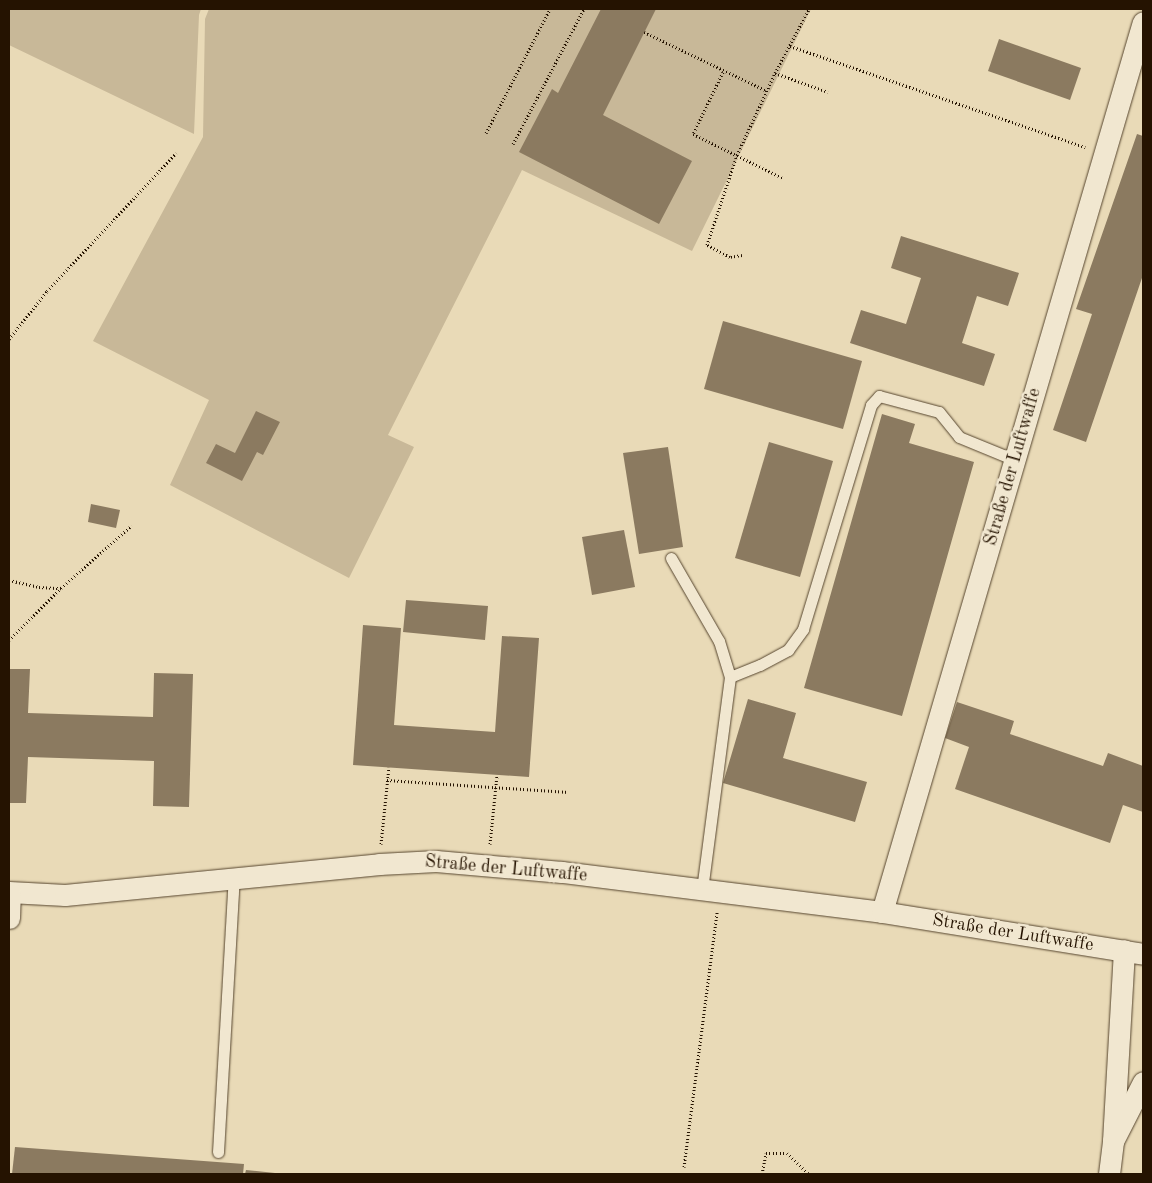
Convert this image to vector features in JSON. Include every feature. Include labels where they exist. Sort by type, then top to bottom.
[{"type":"street","name":"Straße der Luftwaffe","points":[[882,912],[1143,22]]},
{"type":"street","name":"Straße der Luftwaffe","points":[[9,892],[66,895],[379,864],[436,861],[488,864],[882,912],[1133,952]]},
{"type":"street","points":[[9,892],[9,918]]},
{"type":"street","points":[[1109,1174],[1133,952]]},
{"type":"street","points":[[1113,1141],[1143,1082]]},
{"type":"lane","points":[[730,677],[760,665],[788,650],[803,629],[870,405],[879,396],[939,412],[959,437],[1015,460]]},
{"type":"lane","points":[[670,558],[719,641],[730,677],[711,891]]},
{"type":"lane","points":[[218,1152],[234,878]]},
{"type":"path","points":[[486,133],[550,9]]},
{"type":"path","points":[[513,144],[584,9]]},
{"type":"path","points":[[742,255],[730,256],[707,245],[737,155],[775,73],[809,9]]},
{"type":"path","points":[[644,32],[723,72],[767,91]]},
{"type":"path","points":[[790,46],[1104,154]]},
{"type":"path","points":[[723,72],[693,134],[783,178]]},
{"type":"path","points":[[775,73],[828,92]]},
{"type":"path","points":[[9,339],[47,291],[176,153]]},
{"type":"path","points":[[9,640],[61,588],[131,526]]},
{"type":"path","points":[[9,580],[39,587],[61,588]]},
{"type":"path","points":[[379,864],[389,767]]},
{"type":"path","points":[[488,864],[497,775]]},
{"type":"path","points":[[387,780],[495,789],[569,792]]},
{"type":"path","points":[[684,1167],[711,891]]},
{"type":"path","points":[[762,1174],[766,1153],[773,1153],[787,1154],[809,1174]]},
{"type":"shaded area","points":[[9,9],[201,9],[199,15],[194,134],[9,45]]},
{"type":"shaded area","points":[[209,9],[811,9],[692,251],[522,170],[388,435],[414,447],[349,578],[170,485],[209,400],[93,341],[203,137],[205,19]]},
{"type":"building","points":[[601,9],[656,9],[603,115],[692,161],[659,224],[519,152],[552,89],[558,93]]},
{"type":"building","points":[[999,39],[1081,68],[1070,100],[988,71]]},
{"type":"building","points":[[1137,134],[1143,136],[1143,275],[1086,442],[1053,430],[1092,314],[1076,309]]},
{"type":"building","points":[[901,236],[1019,273],[1008,306],[977,296],[962,343],[995,354],[984,386],[850,343],[861,310],[906,324],[921,278],[891,268]]},
{"type":"building","points":[[723,321],[862,361],[843,429],[704,389]]},
{"type":"building","points":[[256,411],[280,422],[263,455],[257,452],[242,481],[206,463],[216,444],[235,453]]},
{"type":"building","points":[[882,414],[915,424],[909,443],[974,462],[902,716],[804,688]]},
{"type":"building","points":[[769,442],[833,461],[800,577],[735,558]]},
{"type":"building","points":[[668,447],[683,547],[639,554],[623,453]]},
{"type":"building","points":[[91,504],[120,510],[116,528],[88,522]]},
{"type":"building","points":[[624,530],[635,587],[592,595],[582,537]]},
{"type":"building","points":[[406,600],[488,606],[485,640],[403,632]]},
{"type":"building","points":[[363,625],[401,628],[394,725],[495,732],[502,636],[539,638],[529,777],[353,765]]},
{"type":"building","points":[[9,669],[30,669],[28,713],[153,717],[154,673],[193,674],[189,807],[153,806],[154,761],[28,757],[26,803],[9,803]]},
{"type":"building","points":[[748,699],[796,713],[783,758],[867,782],[855,822],[723,783]]},
{"type":"building","points":[[957,702],[1014,721],[1010,734],[1103,766],[1108,753],[1143,766],[1143,812],[1123,805],[1110,843],[955,789],[969,747],[945,738]]},
{"type":"building","points":[[15,1147],[244,1164],[243,1174],[12,1174]]},
{"type":"building","points":[[246,1170],[275,1173],[245,1174]]}]
